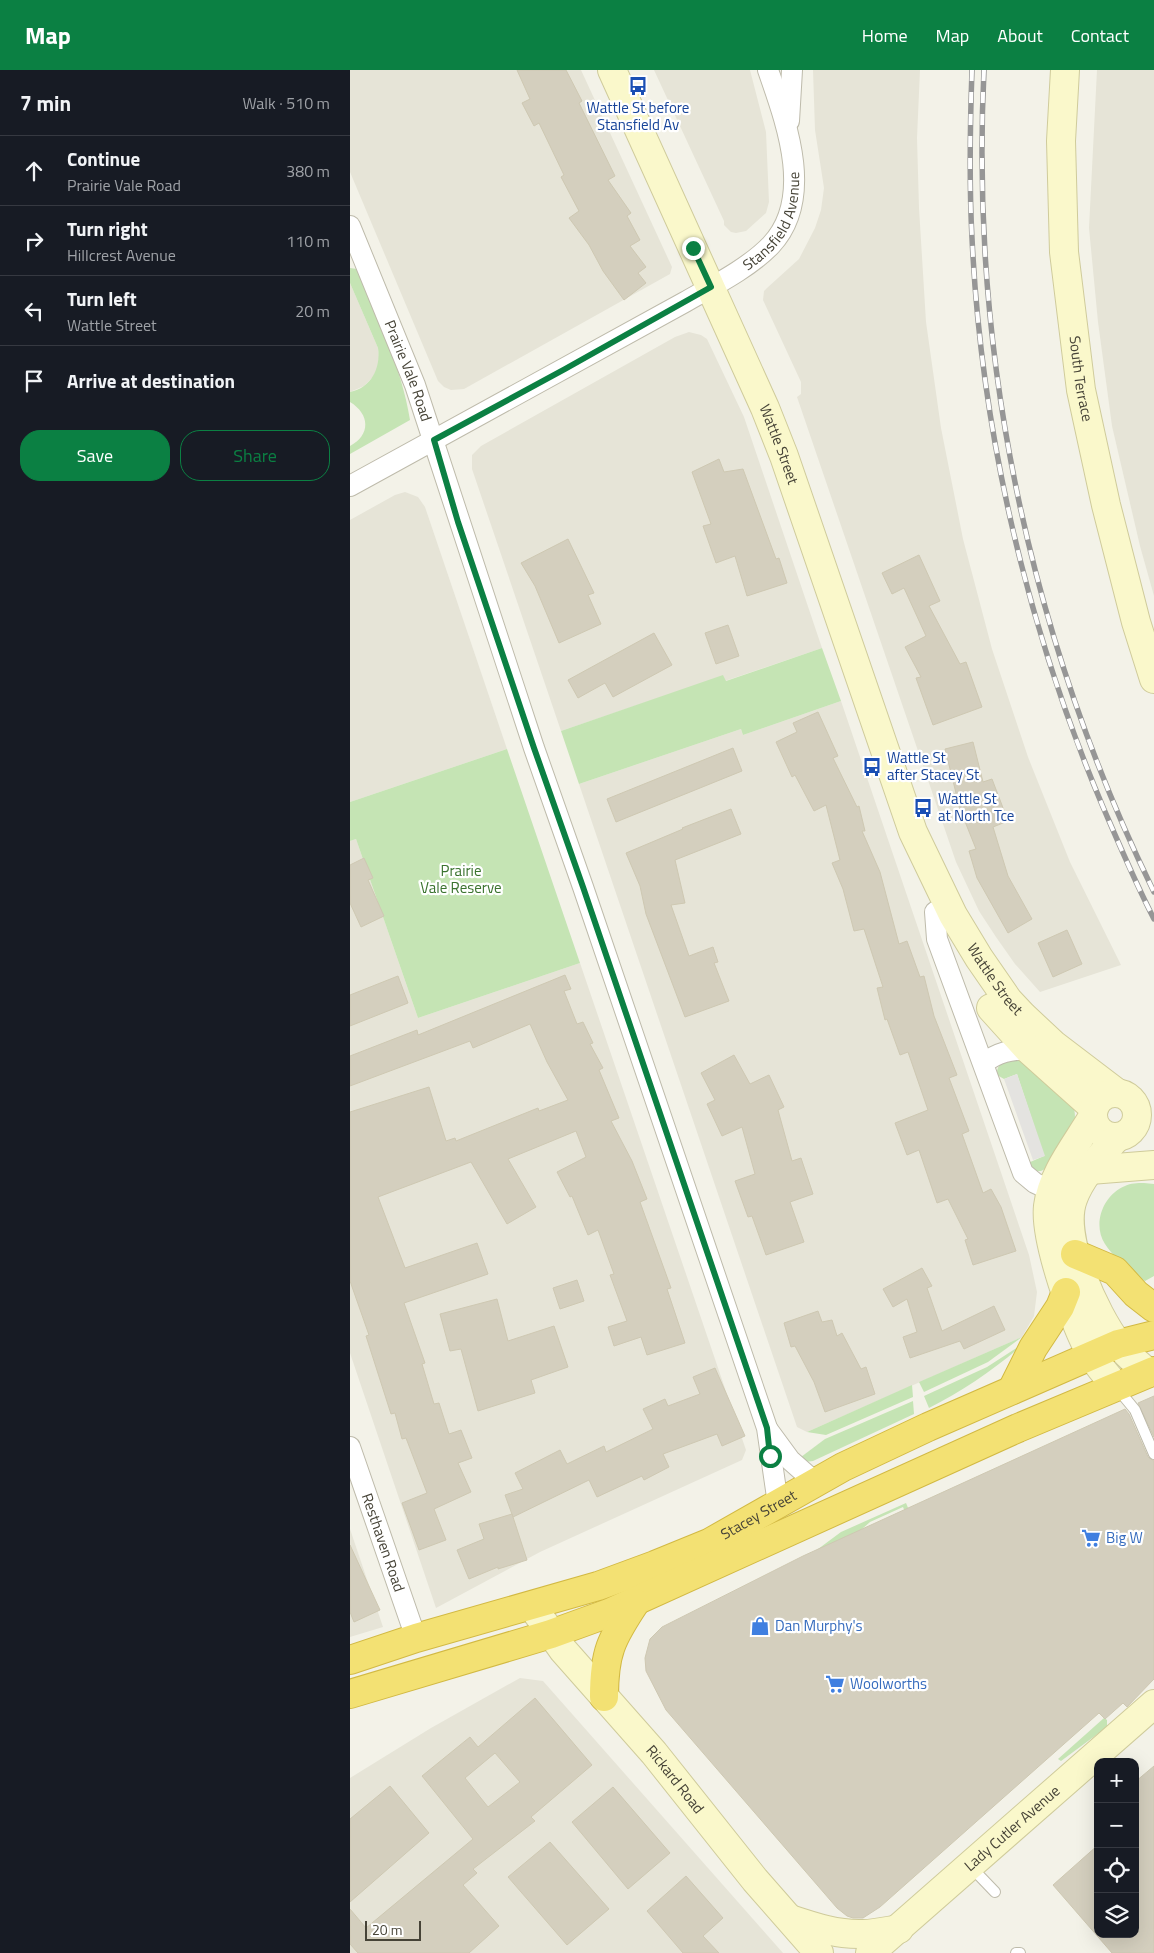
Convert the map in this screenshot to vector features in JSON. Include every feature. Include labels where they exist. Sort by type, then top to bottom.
[{"type":"highway","points":[[1076,1254],[1115,1272],[1136,1294],[1154,1308]]},
{"type":"highway","points":[[1012,1390],[1033,1348],[1060,1307],[1066,1292]]},
{"type":"highway","name":"Stacey Street","points":[[350,1660],[416,1638],[598,1586],[655,1565],[709,1542],[843,1467],[1118,1344],[1154,1335]]},
{"type":"highway","name":"Stacey Street","points":[[350,1694],[551,1634],[635,1603],[1018,1428],[1116,1386],[1151,1375]]},
{"type":"highway","points":[[604,1697],[606,1660],[610,1645],[617,1629],[635,1603]]},
{"type":"main road","name":"Wattle Street","points":[[612,70],[765,408],[784,456],[913,832],[957,921],[979,958],[1008,1000],[1036,1029],[1136,1110]]},
{"type":"main road","name":"South Terrace","points":[[1065,70],[1061,142],[1064,252],[1081,390],[1108,514],[1136,622],[1154,679]]},
{"type":"main road","name":"Wattle Street","points":[[913,832],[920,876],[935,912],[962,966],[1008,1028],[1093,1113]]},
{"type":"main road","points":[[1116,1386],[1093,1356],[1066,1292],[1050,1234],[1048,1207],[1056,1178],[1103,1096],[1136,1110],[1134,1126],[1120,1137],[1090,1170],[1072,1200],[1069,1222],[1076,1254],[1088,1290],[1118,1344],[1151,1375]]},
{"type":"main road","points":[[1093,1113],[1094,1124],[1103,1135],[1120,1137],[1154,1158]]},
{"type":"main road","points":[[1090,1170],[1154,1166]]},
{"type":"main road","name":"Rickard Road","points":[[532,1606],[551,1634],[654,1753],[736,1857],[820,1953]]},
{"type":"main road","name":"Lady Cutler Avenue","points":[[870,1953],[895,1941],[969,1866],[1154,1704]]},
{"type":"main road","points":[[788,1918],[824,1930],[847,1934],[866,1934],[895,1941]]},
{"type":"street","name":"Stansfield Avenue","points":[[350,486],[711,287],[761,254],[783,229],[794,198],[792,160],[788,135],[768,70]]},
{"type":"street","name":"Stansfield Avenue","points":[[788,135],[792,70]]},
{"type":"street","name":"Prairie Vale Road","points":[[350,226],[398,340],[434,440],[458,522],[534,748],[767,1428],[778,1504]]},
{"type":"street","name":"Wattle Street","points":[[935,912],[937,939],[1023,1173],[1035,1183],[1052,1191]]},
{"type":"street","points":[[984,1063],[993,1056],[1008,1050],[1028,1048]]},
{"type":"street","name":"Prairie Vale Road","points":[[767,1428],[790,1460],[816,1483]]},
{"type":"street","name":"Resthaven Road","points":[[350,1447],[416,1638]]},
{"type":"lane","points":[[1116,1386],[1135,1410],[1154,1454]]},
{"type":"lane","points":[[969,1866],[995,1892]]},
{"type":"shaded area","points":[[350,70],[581,70],[672,267],[670,274],[464,389],[451,390],[444,387],[438,381],[350,172]]},
{"type":"shaded area","points":[[654,70],[750,70],[766,132],[769,202],[766,213],[746,231],[731,232],[724,225],[724,221]]},
{"type":"shaded area","points":[[813,70],[920,70],[917,138],[926,322],[941,428],[963,539],[992,649],[1028,757],[1070,862],[1121,965],[1040,992],[1015,964],[979,911],[956,862],[797,397],[801,394],[801,382],[763,300],[764,291],[799,259],[815,228],[821,210],[824,188],[815,130]]},
{"type":"shaded area","points":[[1097,70],[1154,70],[1154,596],[1140,546],[1112,426],[1098,322],[1089,228]]},
{"type":"shaded area","points":[[350,283],[378,348],[379,358],[373,377],[364,386],[350,392]]},
{"type":"shaded area","points":[[689,332],[701,335],[707,339],[744,417],[822,648],[725,681],[723,676],[561,731],[472,469],[472,455],[481,446],[675,337]]},
{"type":"shaded area","points":[[405,492],[418,497],[425,507],[507,749],[350,802],[350,520],[395,495]]},
{"type":"shaded area","points":[[841,701],[1029,1255],[1037,1292],[1034,1316],[1022,1337],[807,1432],[797,1427],[579,784],[741,729],[743,735]]},
{"type":"shaded area","points":[[356,839],[418,1018],[580,963],[746,1450],[742,1460],[540,1552],[436,1608],[350,1353],[350,841]]},
{"type":"shaded area","points":[[1017,1074],[1045,1156],[1033,1160],[1004,1079]]},
{"type":"shaded area","points":[[350,1529],[383,1627],[350,1637]]},
{"type":"shaded area","points":[[520,1678],[543,1681],[783,1953],[350,1953],[350,1778],[431,1728]]},
{"type":"green space","points":[[350,268],[357,269],[388,343],[401,381],[410,420],[350,454],[350,446],[362,436],[365,424],[361,412],[350,402],[350,392],[369,382],[376,370],[379,355],[378,348],[350,283]]},
{"type":"green space","points":[[822,648],[841,701],[743,735],[741,729],[579,784],[561,731],[723,675],[726,681]]},
{"type":"green space","name":"Prairie Vale Reserve","points":[[507,749],[580,963],[418,1018],[356,839],[350,841],[350,802]]},
{"type":"green space","points":[[1014,1058],[1020,1060],[1055,1087],[1067,1099],[1074,1110],[1075,1120],[1047,1168],[1041,1171],[1035,1171],[1028,1163],[1044,1156],[1017,1074],[1004,1079],[997,1075],[1001,1064]]},
{"type":"green space","points":[[1154,1184],[1154,1276],[1145,1281],[1114,1255],[1105,1244],[1100,1228],[1102,1211],[1111,1196],[1117,1190],[1127,1185]]},
{"type":"green space","points":[[1022,1337],[988,1362],[924,1392],[919,1382]]},
{"type":"green space","points":[[1018,1347],[1009,1357],[976,1381],[929,1408],[924,1396],[987,1367]]},
{"type":"green space","points":[[912,1385],[913,1397],[826,1435],[807,1432]]},
{"type":"green space","points":[[913,1401],[914,1414],[813,1461],[805,1462],[801,1457],[825,1439]]},
{"type":"green space","points":[[906,1503],[914,1522],[910,1524],[903,1507],[870,1522],[820,1566],[810,1555],[841,1532]]},
{"type":"green space","points":[[1104,1718],[1107,1720],[1107,1727],[1061,1761],[1058,1759]]},
{"type":"building","points":[[517,70],[566,70],[582,101],[579,103],[615,176],[608,180],[631,213],[627,216],[640,240],[630,246],[646,267],[638,273],[646,283],[624,300],[603,271],[589,245],[569,218],[579,211],[561,177],[564,175],[539,123],[534,126],[522,103],[530,99]]},
{"type":"building","points":[[719,459],[724,472],[743,469],[776,559],[779,558],[787,583],[747,596],[735,556],[716,563],[703,526],[711,524],[692,472]]},
{"type":"building","points":[[568,539],[594,593],[588,595],[601,624],[559,643],[535,586],[521,563]]},
{"type":"building","points":[[919,555],[940,601],[929,606],[960,664],[966,662],[982,707],[933,725],[916,678],[921,677],[905,647],[926,636],[904,588],[892,594],[882,573]]},
{"type":"building","points":[[728,625],[739,656],[716,664],[705,633]]},
{"type":"building","points":[[654,633],[672,665],[613,697],[605,683],[578,698],[568,680]]},
{"type":"building","points":[[818,712],[838,756],[833,758],[857,807],[859,806],[865,831],[862,831],[880,872],[899,944],[907,941],[920,977],[924,976],[934,1016],[957,1075],[949,1078],[969,1131],[962,1134],[983,1193],[991,1189],[1001,1207],[1016,1251],[973,1265],[965,1240],[968,1239],[948,1199],[937,1203],[919,1150],[907,1155],[895,1123],[928,1110],[908,1052],[900,1055],[887,1019],[885,1020],[877,988],[883,987],[864,929],[854,931],[843,889],[832,863],[840,860],[826,805],[814,811],[795,775],[792,777],[776,742],[797,732],[793,723]]},
{"type":"building","points":[[973,742],[983,782],[992,779],[1008,821],[993,827],[1008,876],[1032,919],[1008,933],[977,878],[969,851],[976,849],[954,794],[956,793],[945,749]]},
{"type":"building","points":[[733,748],[742,771],[616,822],[607,799]]},
{"type":"building","points":[[731,809],[741,834],[675,860],[685,903],[671,905],[689,956],[713,947],[718,962],[714,963],[729,1001],[685,1017],[646,914],[640,886],[626,853]]},
{"type":"building","points":[[364,858],[373,878],[368,880],[384,916],[361,927],[350,903],[350,865]]},
{"type":"building","points":[[1067,930],[1082,964],[1053,977],[1038,943]]},
{"type":"building","points":[[565,975],[571,989],[564,991],[577,1024],[583,1022],[593,1043],[590,1044],[603,1068],[599,1070],[619,1118],[611,1121],[632,1161],[647,1199],[640,1202],[671,1288],[667,1289],[685,1343],[647,1355],[641,1337],[614,1346],[608,1327],[627,1321],[610,1275],[614,1274],[598,1230],[588,1235],[572,1196],[570,1197],[557,1172],[586,1157],[576,1131],[508,1159],[536,1207],[507,1224],[471,1162],[378,1197],[405,1268],[477,1243],[488,1274],[404,1303],[425,1363],[422,1364],[434,1404],[439,1403],[449,1434],[461,1430],[472,1458],[458,1463],[471,1492],[434,1509],[446,1540],[419,1550],[402,1503],[427,1493],[406,1438],[402,1439],[395,1413],[391,1414],[366,1336],[369,1335],[350,1281],[350,1112],[429,1087],[446,1141],[455,1138],[456,1141],[538,1108],[539,1111],[568,1100],[547,1062],[530,1024],[473,1048],[470,1041],[350,1086],[350,1056],[417,1030],[418,1035]]},
{"type":"building","points":[[398,976],[408,1003],[350,1026],[350,995]]},
{"type":"building","points":[[734,1055],[750,1084],[769,1075],[784,1107],[778,1110],[792,1161],[801,1158],[813,1194],[790,1202],[804,1242],[766,1255],[752,1216],[748,1217],[735,1181],[755,1174],[742,1127],[722,1136],[707,1104],[715,1100],[701,1073]]},
{"type":"building","points":[[922,1268],[932,1286],[927,1288],[942,1331],[994,1306],[1005,1330],[964,1349],[960,1341],[910,1358],[903,1337],[917,1332],[907,1299],[893,1307],[883,1289]]},
{"type":"building","points":[[577,1280],[584,1301],[560,1309],[553,1288]]},
{"type":"building","points":[[497,1299],[508,1341],[554,1326],[568,1367],[531,1380],[535,1393],[478,1411],[461,1349],[450,1351],[440,1314]]},
{"type":"building","points":[[818,1311],[822,1322],[832,1320],[837,1336],[842,1333],[861,1369],[866,1367],[875,1394],[825,1412],[814,1382],[795,1346],[791,1347],[784,1323]]},
{"type":"building","points":[[715,1368],[745,1436],[722,1446],[717,1434],[663,1454],[669,1467],[644,1480],[642,1476],[597,1497],[589,1480],[513,1517],[505,1495],[523,1489],[515,1473],[560,1450],[567,1464],[604,1446],[606,1452],[653,1429],[643,1409],[665,1399],[668,1406],[700,1394],[693,1377]]},
{"type":"building","points":[[1154,1396],[1154,1437],[1138,1403]]},
{"type":"building","points":[[1125,1409],[1148,1457],[1154,1461],[1154,1679],[1127,1707],[1123,1703],[1105,1719],[1099,1713],[880,1907],[863,1918],[847,1916],[837,1908],[666,1710],[646,1671],[645,1658],[650,1639],[662,1627],[803,1556]]},
{"type":"building","points":[[512,1514],[527,1560],[498,1569],[498,1567],[469,1579],[457,1550],[484,1539],[479,1524]]},
{"type":"building","points":[[350,1545],[380,1610],[354,1622],[350,1612]]},
{"type":"building","points":[[535,1698],[592,1765],[531,1817],[535,1821],[473,1869],[477,1873],[463,1885],[499,1926],[469,1953],[358,1953],[350,1944],[350,1909],[366,1928],[473,1839],[422,1776],[470,1737],[478,1747]],"holes":[[[495,1753],[520,1782],[488,1807],[465,1778]]]},
{"type":"building","points":[[1154,1766],[1154,1953],[1112,1953],[1099,1938],[1139,1938],[1139,1779]]},
{"type":"building","points":[[390,1786],[429,1833],[350,1902],[350,1819]]},
{"type":"building","points":[[613,1787],[670,1853],[628,1889],[572,1822]]},
{"type":"building","points":[[550,1842],[609,1909],[567,1945],[508,1877]]},
{"type":"building","points":[[1094,1849],[1094,1932],[1053,1885]]},
{"type":"building","points":[[686,1876],[723,1918],[703,1936],[719,1953],[683,1953],[647,1911]]},
{"type":"railway","points":[[972,70],[970,196],[977,311],[997,456],[1012,528],[1052,669],[1076,739],[1115,835],[1154,919]]},
{"type":"railway","points":[[984,70],[982,176],[987,282],[999,387],[1017,492],[1042,594],[1073,696],[1110,795],[1154,892]]},
{"type":"place","name":"Wattle St before Stansfield Av","points":[[638,86]]},
{"type":"place","name":"Wattle St after Stacey St","points":[[872,767]]},
{"type":"place","name":"Wattle St at North Tce","points":[[923,808]]},
{"type":"place","name":"Big W","points":[[1091,1538]]},
{"type":"place","name":"Dan Murphy's","points":[[760,1626]]},
{"type":"place","name":"Woolworths","points":[[835,1684]]},
{"type":"route","points":[[693,248],[711,287],[434,440],[458,522],[534,748],[767,1428],[770,1456]]}]
